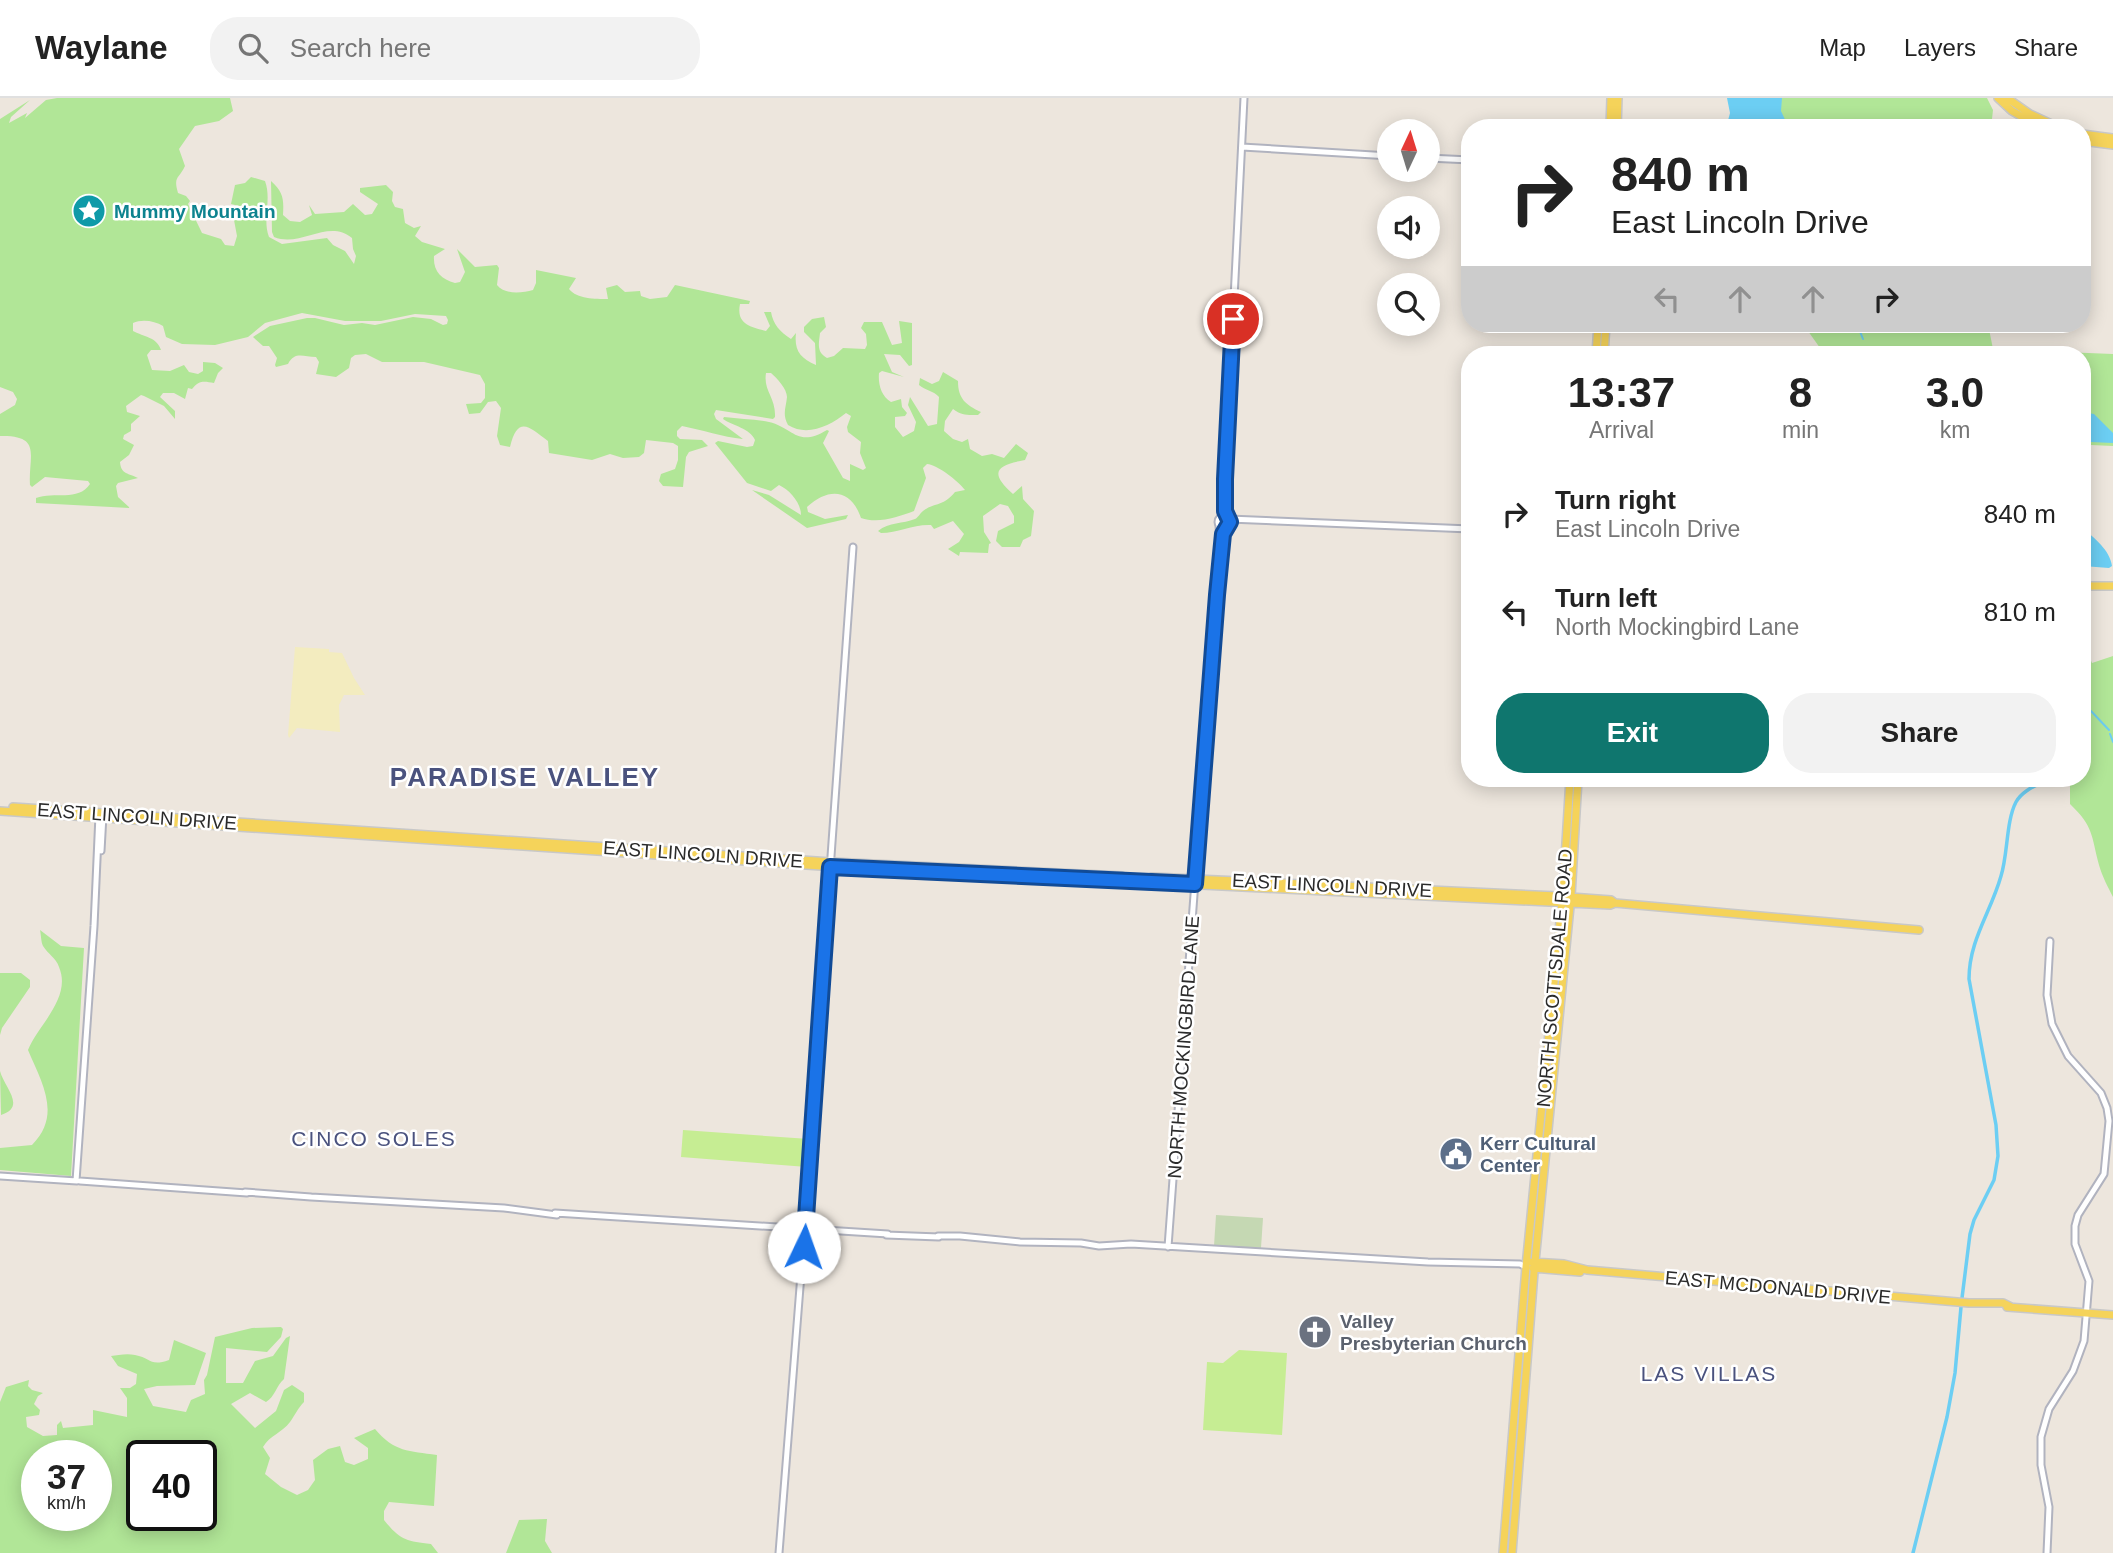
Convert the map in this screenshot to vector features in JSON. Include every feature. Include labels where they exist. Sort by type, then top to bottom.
[{"type":"main road","points":[[1610,119],[1611,98]]},
{"type":"main road","points":[[1617,119],[1618,98]]},
{"type":"main road","points":[[1998,98],[2026,119]]},
{"type":"main road","points":[[2007,98],[2041,119]]},
{"type":"main road","points":[[2091,135],[2113,138]]},
{"type":"main road","points":[[2091,142],[2113,145]]},
{"type":"main road","points":[[2091,586],[2112,585]]},
{"type":"main road","name":"NORTH SCOTTSDALE ROAD","points":[[1571,787],[1571,824]]},
{"type":"main road","name":"NORTH SCOTTSDALE ROAD","points":[[1503,1553],[1528,1265],[1567,899],[1573,787]]},
{"type":"main road","name":"EAST LINCOLN DRIVE","points":[[0,809],[883,867],[1611,900],[1615,903],[1919,930]]},
{"type":"main road","name":"NORTH SCOTTSDALE ROAD","points":[[1512,1553],[1528,1265]]},
{"type":"main road","name":"EAST MCDONALD DRIVE","points":[[1528,1265],[1584,1272],[1587,1270],[1969,1303],[2003,1303],[2011,1307],[2113,1315]]},
{"type":"street","name":"NORTH MOCKINGBIRD LANE","points":[[1168,1248],[1217,595],[1226,521],[1225,482],[1244,98]]},
{"type":"street","points":[[1241,147],[1377,155]]},
{"type":"street","points":[[1440,159],[1461,160]]},
{"type":"street","name":"NORTH MOCKINGBIRD LANE","points":[[1217,595],[1219,526],[1226,521]]},
{"type":"street","points":[[1226,521],[1461,529]]},
{"type":"street","points":[[779,1553],[853,547]]},
{"type":"street","points":[[78,1181],[79,1131],[101,816]]},
{"type":"street","points":[[2047,1553],[2049,1511],[2040,1465],[2041,1437],[2052,1402],[2079,1358],[2085,1335],[2089,1281],[2075,1244],[2075,1226],[2078,1215],[2104,1174],[2109,1113],[2101,1093],[2068,1056],[2052,1024],[2047,995],[2050,941]]},
{"type":"street","name":"EAST MCDONALD DRIVE","points":[[0,1176],[804,1230],[1199,1250],[1426,1260],[1429,1258],[1439,1261],[1528,1265]]},
{"type":"green space","points":[[230,98],[233,111],[219,121],[195,126],[179,149],[185,166],[176,183],[178,193],[190,201],[188,204],[202,233],[221,239],[225,245],[234,246],[237,236],[234,220],[246,216],[243,207],[231,204],[235,185],[245,183],[251,177],[265,181],[269,237],[282,244],[327,238],[333,245],[345,251],[354,264],[356,256],[352,238],[343,233],[324,232],[294,239],[274,237],[271,181],[282,196],[283,215],[290,221],[300,222],[312,215],[309,205],[315,214],[344,212],[353,204],[365,215],[372,214],[378,204],[360,192],[360,188],[386,185],[393,192],[392,201],[395,207],[403,209],[405,223],[414,228],[421,226],[415,236],[422,242],[445,249],[434,256],[435,266],[442,277],[455,283],[460,282],[465,272],[457,249],[475,267],[497,265],[497,285],[509,292],[533,290],[536,270],[576,278],[569,289],[587,298],[608,299],[606,288],[617,285],[625,292],[640,291],[641,296],[650,299],[667,297],[675,285],[750,301],[749,304],[740,304],[740,316],[746,324],[766,331],[770,326],[764,312],[771,312],[775,324],[784,334],[791,339],[796,333],[799,353],[816,365],[815,343],[804,332],[804,327],[812,319],[824,317],[826,327],[820,333],[819,347],[827,358],[843,348],[865,349],[866,334],[861,328],[864,322],[882,322],[892,345],[902,343],[899,321],[912,323],[912,365],[909,366],[900,355],[884,354],[892,372],[904,377],[882,371],[879,373],[885,396],[891,402],[901,399],[902,407],[907,413],[905,416],[895,417],[895,427],[903,437],[914,431],[916,422],[908,405],[910,397],[928,426],[937,424],[939,397],[919,385],[920,378],[932,384],[939,381],[943,372],[958,381],[959,392],[964,401],[981,412],[978,415],[968,415],[953,409],[945,421],[944,431],[953,439],[962,442],[968,439],[970,449],[982,456],[992,454],[1004,458],[1016,444],[1028,453],[1025,460],[1002,467],[998,475],[1013,494],[1022,486],[1023,499],[1034,511],[1031,536],[1023,540],[1020,547],[1002,547],[996,541],[998,531],[1014,523],[1014,516],[1008,506],[1000,504],[983,516],[984,532],[991,543],[988,553],[960,552],[959,556],[948,549],[959,542],[964,534],[953,521],[934,529],[931,525],[925,525],[887,533],[878,531],[915,519],[927,508],[947,500],[955,492],[965,490],[948,474],[927,464],[923,468],[926,478],[914,511],[888,519],[868,520],[861,518],[851,501],[838,494],[831,494],[807,507],[808,512],[825,519],[848,515],[846,519],[807,528],[752,490],[769,495],[801,515],[791,494],[779,485],[771,491],[747,483],[715,443],[718,441],[753,446],[753,436],[723,419],[724,417],[769,422],[802,437],[829,431],[823,443],[843,478],[850,481],[850,464],[863,470],[866,468],[860,453],[861,442],[848,432],[851,416],[846,413],[833,422],[810,430],[788,425],[785,414],[787,394],[771,373],[766,373],[766,379],[775,417],[773,419],[716,410],[716,419],[743,439],[682,426],[677,431],[680,439],[702,440],[708,446],[689,452],[686,457],[683,487],[663,486],[659,481],[661,474],[675,469],[678,460],[678,446],[673,443],[646,440],[644,453],[639,457],[623,458],[610,454],[592,460],[549,453],[548,441],[530,428],[521,427],[513,437],[510,447],[500,445],[497,436],[501,408],[496,401],[488,402],[480,413],[469,414],[466,404],[481,403],[485,398],[485,384],[480,375],[424,362],[382,362],[366,354],[351,358],[349,368],[336,377],[316,374],[319,362],[316,357],[297,356],[288,364],[276,367],[277,358],[269,346],[263,346],[253,337],[270,326],[307,318],[344,325],[375,325],[413,317],[431,319],[443,325],[447,324],[448,320],[446,316],[415,314],[381,321],[345,321],[302,313],[265,323],[248,337],[215,345],[182,344],[166,337],[160,324],[144,321],[133,323],[133,331],[153,340],[161,350],[151,350],[147,355],[152,370],[170,371],[184,365],[189,372],[198,374],[203,371],[203,362],[215,363],[223,368],[214,383],[202,382],[192,389],[188,388],[185,399],[174,393],[163,393],[160,397],[175,411],[175,419],[164,406],[141,395],[126,406],[127,412],[140,416],[131,424],[131,431],[124,435],[123,439],[134,445],[129,455],[120,462],[124,471],[138,478],[118,483],[116,486],[118,497],[130,508],[36,503],[36,498],[43,496],[79,493],[90,484],[88,481],[45,477],[32,487],[28,443],[23,439],[0,436],[0,414],[15,405],[17,399],[13,392],[0,387],[0,119],[30,100],[11,117],[9,123],[27,113],[25,118],[46,100]]},
{"type":"green space","points":[[1776,98],[1987,98],[1993,110],[1992,119],[1775,119]]},
{"type":"green space","points":[[1809,333],[1990,333],[1992,346],[1819,346]]},
{"type":"green space","points":[[2091,353],[2113,354],[2113,446],[2091,445]]},
{"type":"green space","points":[[2113,656],[2113,897],[2100,869],[2088,825],[2070,804],[2070,787],[2091,787],[2091,661],[2092,663]]},
{"type":"green space","points":[[40,930],[61,946],[84,948],[71,1176],[0,1170],[0,1148],[32,1145],[41,1134],[48,1110],[39,1075],[28,1050],[58,1000],[62,978],[58,964],[43,946]]},
{"type":"green space","points":[[0,973],[21,973],[30,980],[30,987],[0,1035]]},
{"type":"green space","points":[[0,1071],[13,1102],[9,1111],[1,1115]]},
{"type":"green space","points":[[683,1130],[809,1139],[807,1167],[681,1157]]},
{"type":"green space","points":[[1216,1215],[1263,1218],[1261,1248],[1214,1246]]},
{"type":"green space","points":[[252,1328],[283,1329],[281,1337],[267,1352],[226,1348],[226,1383],[243,1383],[255,1361],[273,1356],[290,1336],[284,1379],[271,1397],[266,1402],[250,1393],[231,1404],[255,1428],[276,1411],[284,1390],[292,1385],[304,1393],[304,1402],[290,1422],[263,1447],[270,1458],[265,1474],[281,1487],[297,1495],[308,1490],[315,1480],[313,1460],[328,1449],[340,1446],[345,1462],[354,1465],[368,1459],[368,1448],[354,1438],[375,1429],[396,1446],[437,1455],[434,1506],[389,1502],[384,1511],[384,1520],[399,1536],[431,1544],[438,1553],[0,1553],[0,1402],[6,1387],[29,1380],[28,1386],[32,1390],[43,1393],[34,1404],[40,1410],[39,1415],[26,1417],[27,1427],[43,1436],[57,1435],[57,1425],[61,1421],[63,1428],[93,1425],[93,1410],[127,1417],[127,1398],[120,1388],[130,1388],[136,1384],[137,1374],[118,1366],[111,1356],[132,1354],[154,1362],[163,1362],[169,1360],[174,1340],[206,1353],[195,1385],[144,1389],[153,1406],[186,1412],[191,1400],[205,1394],[204,1380],[215,1337]]},
{"type":"green space","points":[[1239,1350],[1287,1353],[1282,1435],[1203,1430],[1207,1362],[1223,1363]]},
{"type":"green space","points":[[547,1519],[545,1541],[552,1553],[506,1553],[519,1520]]},
{"type":"sand","points":[[295,647],[329,649],[329,652],[342,653],[365,695],[344,695],[339,705],[340,732],[297,728],[289,738]]},
{"type":"water","points":[[1727,98],[1782,98],[1781,111],[1785,119],[1728,119]]},
{"type":"water","points":[[2091,414],[2113,433],[2113,443],[2091,442]]},
{"type":"water","points":[[2091,535],[2111,560],[2112,566],[2091,567]]},
{"type":"waterway","points":[[1861,333],[1863,339]]},
{"type":"waterway","points":[[2091,711],[2109,730]]},
{"type":"waterway","points":[[2110,734],[2113,742]]},
{"type":"waterway","points":[[1962,1298],[1970,1234],[1994,1180],[1998,1156],[1996,1125],[1969,979],[1970,965],[1976,939],[2001,876],[2013,810],[2022,795],[2033,787]]},
{"type":"waterway","points":[[1913,1553],[1947,1417],[1955,1373],[1961,1307]]},
{"type":"place","name":"Mummy Mountain","points":[[89,211]]},
{"type":"place","name":"Kerr Cultural Center","points":[[1456,1154]]},
{"type":"place","name":"Valley Presbyterian Church","points":[[1315,1332]]},
{"type":"district","name":"PARADISE VALLEY","points":[[525,777]]},
{"type":"district","name":"CINCO SOLES","points":[[374,1139]]},
{"type":"district","name":"LAS VILLAS","points":[[1709,1374]]},
{"type":"route","points":[[804,1247],[830,867],[1195,884],[1217,595],[1223,534],[1230,522],[1225,511],[1225,479],[1233,319]]}]
